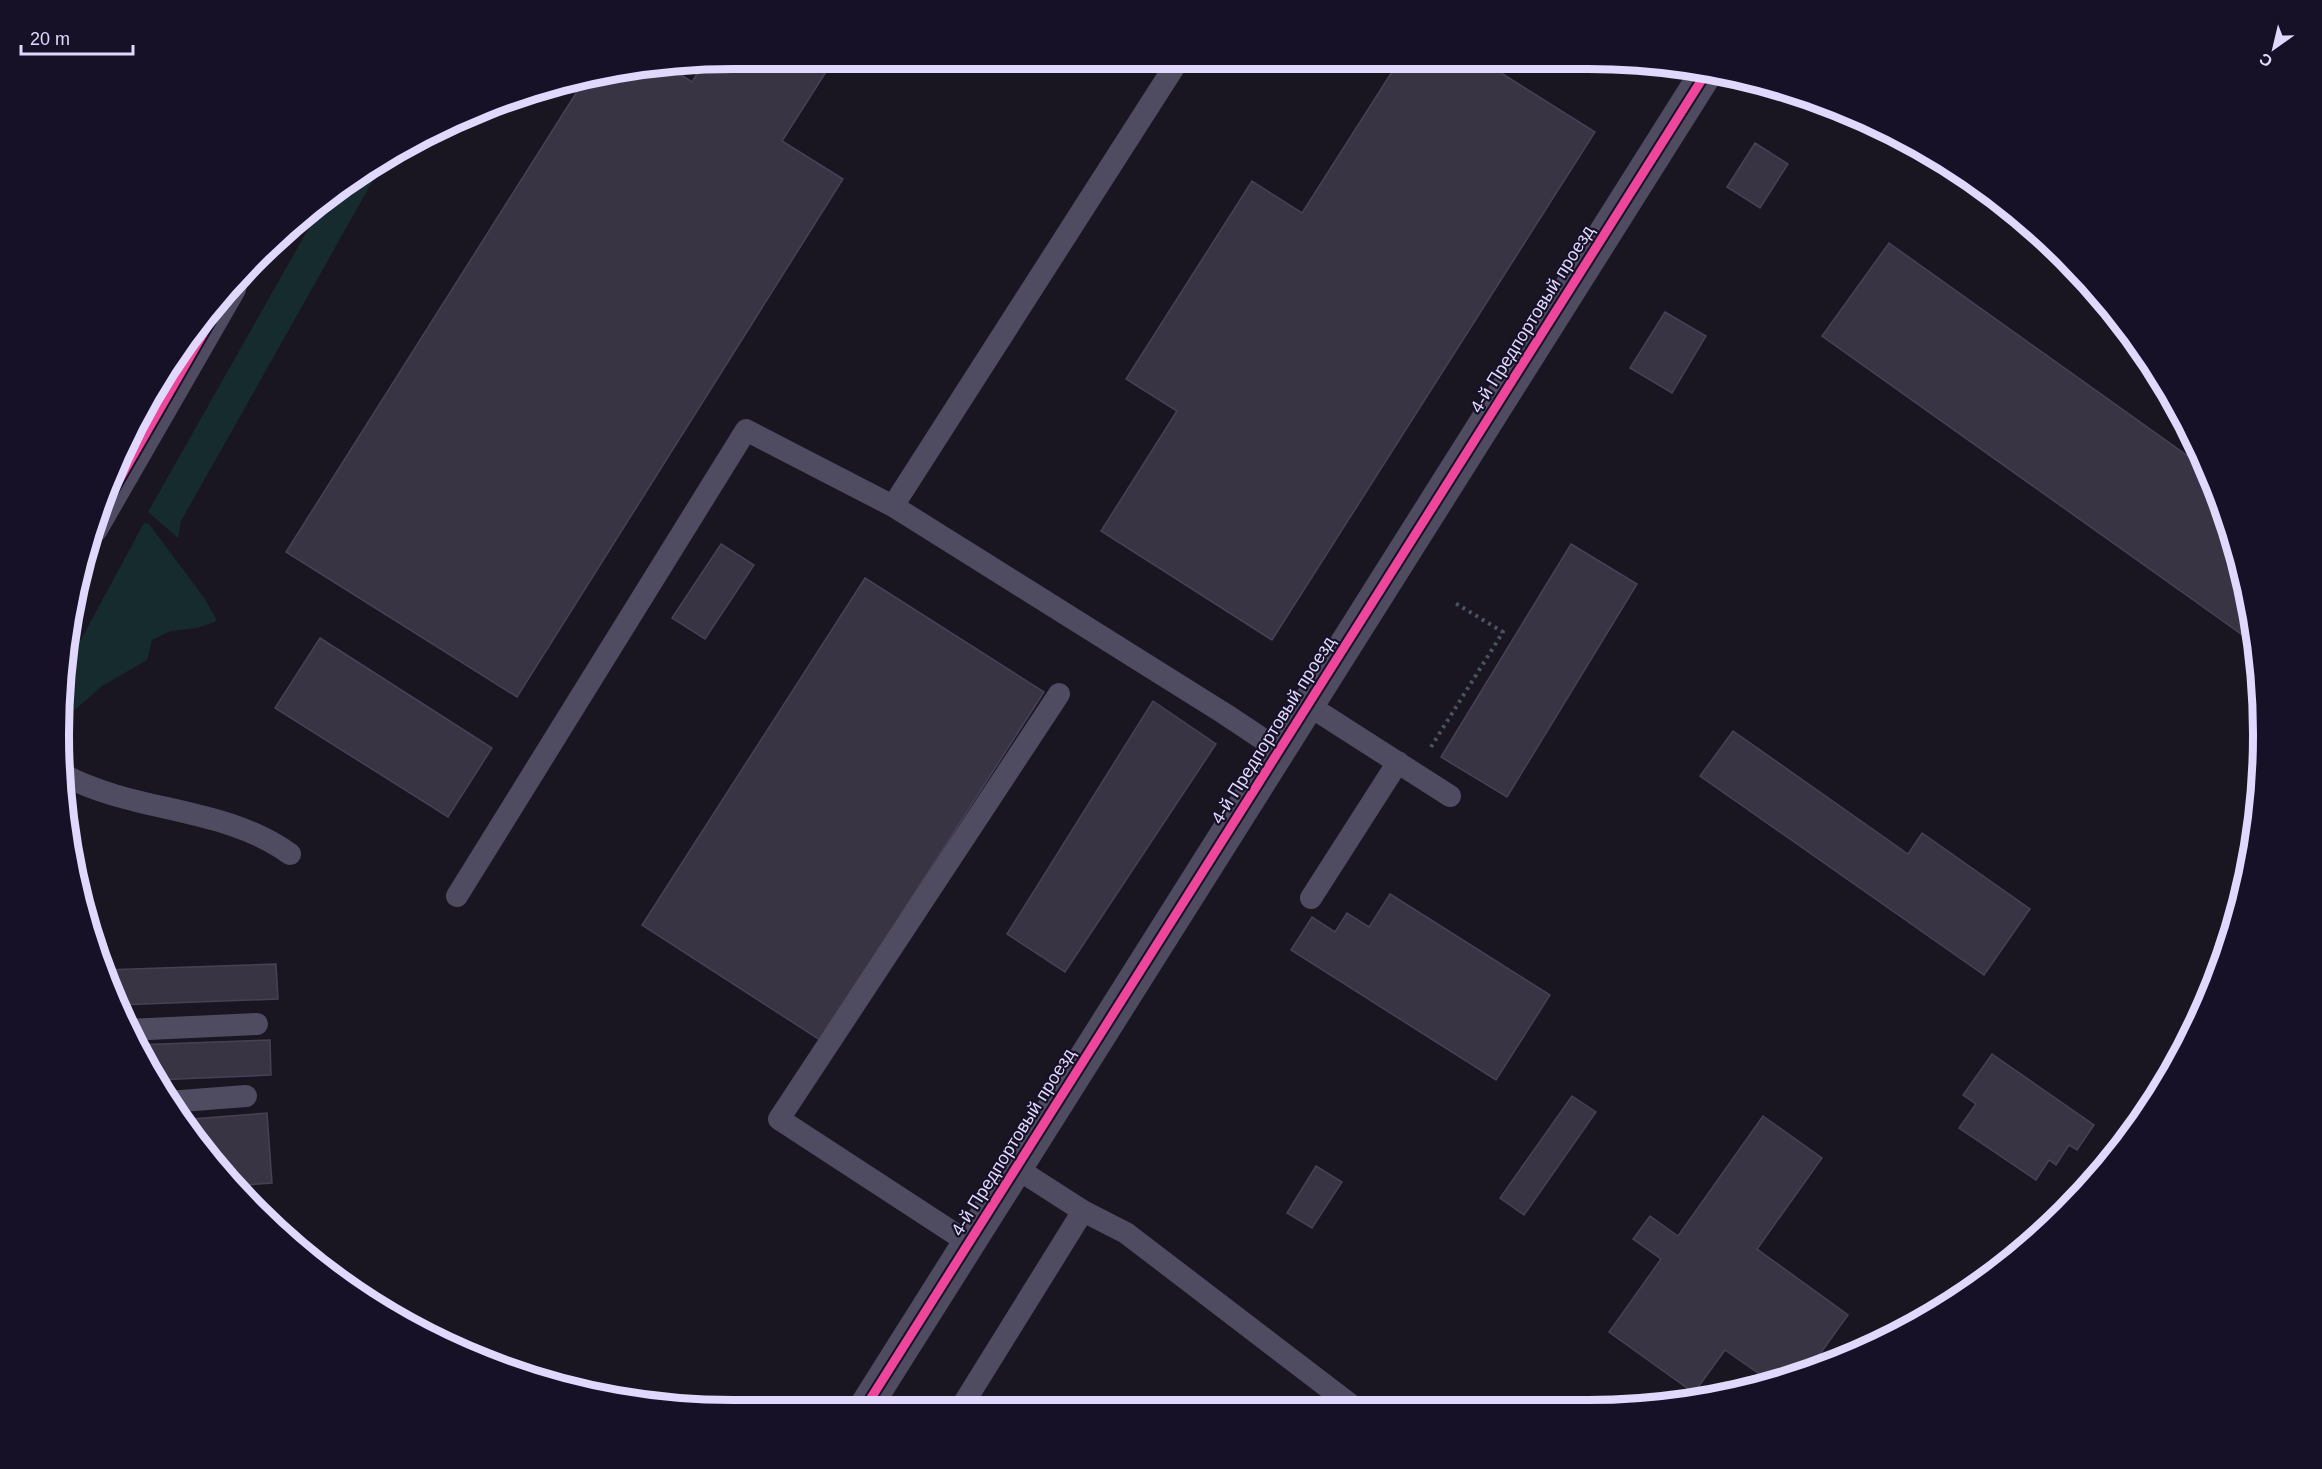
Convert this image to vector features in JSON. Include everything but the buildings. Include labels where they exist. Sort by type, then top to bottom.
[{"type":"street","name":"4-й Предпортовый проезд","points":[[870,1400],[1703,80]]},
{"type":"street","points":[[124,472],[201,337]]},
{"type":"lane","points":[[894,506],[1173,69]]},
{"type":"lane","points":[[457,896],[746,430],[894,506],[1226,714],[1279,750]]},
{"type":"lane","points":[[969,1243],[779,1119],[1059,694]]},
{"type":"lane","points":[[1308,705],[1450,796]]},
{"type":"lane","points":[[1311,898],[1406,767]]},
{"type":"lane","points":[[70,777],[125,799],[192,814],[240,828],[276,843],[290,854]]},
{"type":"lane","points":[[138,1029],[257,1024]]},
{"type":"lane","points":[[179,1101],[246,1096]]},
{"type":"lane","points":[[1016,1168],[1083,1211],[1126,1233],[1345,1400]]},
{"type":"lane","points":[[966,1400],[1083,1211]]},
{"type":"path","points":[[1406,767],[1503,632],[1455,603]]},
{"type":"green space","points":[[377,174],[181,521],[178,538],[148,512],[313,220]]},
{"type":"green space","points":[[144,523],[149,524],[205,599],[217,621],[197,628],[171,631],[152,640],[147,660],[102,686],[69,715],[75,651]]},
{"type":"cycle path","points":[[870,1400],[1702,80]]},
{"type":"cycle path","points":[[124,472],[201,337]]}]
